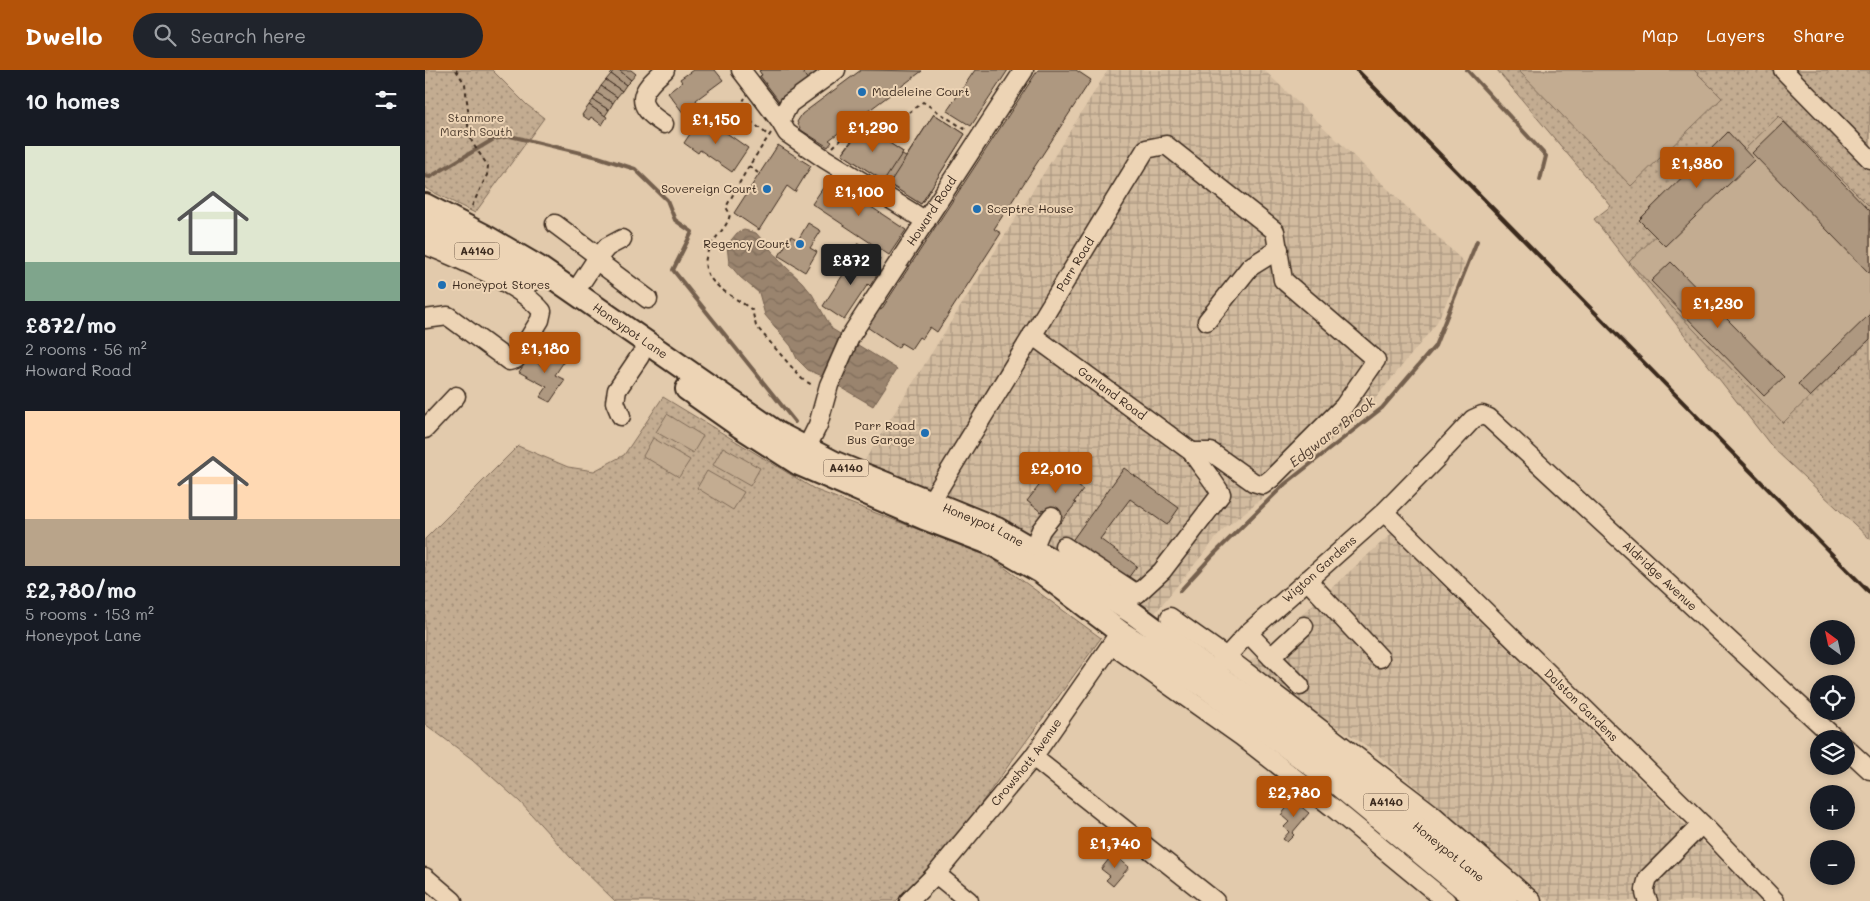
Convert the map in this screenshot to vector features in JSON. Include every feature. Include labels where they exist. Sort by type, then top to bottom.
[{"type":"main road","name":"Honeypot Lane","points":[[425,205],[465,225],[529,279],[741,427],[803,456],[835,463],[992,544],[1059,555]]},
{"type":"main road","name":"Honeypot Lane","points":[[425,224],[529,279],[575,292],[777,433],[803,456]]},
{"type":"main road","name":"Honeypot Lane","points":[[927,510],[997,530],[1033,549],[1059,555],[1122,630],[1214,671],[1345,769],[1483,868],[1506,901]]},
{"type":"main road","name":"Honeypot Lane","points":[[1214,671],[1336,783],[1479,901]]},
{"type":"street","points":[[664,124],[649,115],[643,104],[644,94],[665,70]]},
{"type":"street","points":[[741,70],[787,133],[825,159],[925,220]]},
{"type":"street","points":[[780,121],[789,104],[836,70]]},
{"type":"street","name":"Howard Road","points":[[803,456],[818,425],[822,386],[851,335],[1023,70]]},
{"type":"street","points":[[1783,70],[1870,159]]},
{"type":"street","name":"Parr Road","points":[[927,510],[1146,149],[1166,146],[1275,231],[1279,249]]},
{"type":"street","points":[[555,224],[648,299]]},
{"type":"street","points":[[575,292],[607,247],[622,240]]},
{"type":"street","points":[[425,245],[452,256],[529,279],[535,303],[542,311],[540,320],[516,359],[509,361],[447,316],[425,319]]},
{"type":"street","points":[[1059,555],[1137,594],[1162,571],[1221,494],[1192,452],[1211,452],[1253,482],[1263,484],[1272,478],[1344,406],[1376,360],[1283,280],[1279,249],[1250,267],[1207,321]]},
{"type":"street","name":"Garland Road","points":[[1032,335],[1192,452]]},
{"type":"street","points":[[621,416],[615,402],[617,390],[640,356]]},
{"type":"street","points":[[425,429],[456,396]]},
{"type":"street","name":"Wigton Gardens","points":[[1214,671],[1248,633],[1384,512],[1473,419],[1482,416]]},
{"type":"street","name":"Aldridge Avenue","points":[[1482,416],[1489,418],[1499,426],[1826,730]]},
{"type":"street","name":"Dalston Gardens","points":[[1384,512],[1701,824],[1775,901]]},
{"type":"street","points":[[1033,549],[1041,530],[1052,516]]},
{"type":"street","points":[[1307,580],[1380,658]]},
{"type":"street","points":[[1170,617],[1214,671]]},
{"type":"street","points":[[1271,657],[1304,626]]},
{"type":"street","points":[[1122,630],[1242,737],[1446,901]]},
{"type":"street","name":"Crowshott Avenue","points":[[909,901],[936,874],[1033,757],[1122,630]]},
{"type":"street","points":[[1248,633],[1301,686]]},
{"type":"street","points":[[1855,756],[1870,770]]},
{"type":"street","points":[[1033,757],[1215,901]]},
{"type":"street","points":[[1648,901],[1645,895],[1648,878],[1701,824]]},
{"type":"street","points":[[1483,868],[1532,901]]},
{"type":"street","points":[[936,874],[969,901]]},
{"type":"street","points":[[425,877],[453,901]]},
{"type":"path","points":[[456,70],[465,84],[468,133],[488,166],[487,175],[467,215]]},
{"type":"path","points":[[727,128],[751,85]]},
{"type":"path","points":[[825,159],[850,130],[863,121],[881,133],[923,102],[979,138]]},
{"type":"path","points":[[738,111],[769,136]]},
{"type":"path","points":[[780,121],[749,166],[726,207],[730,214],[729,220],[710,247],[705,260],[707,271],[715,285],[752,310],[757,326],[802,379],[822,386]]},
{"type":"path","points":[[749,166],[758,172]]},
{"type":"path","points":[[857,244],[889,265]]},
{"type":"shaded area","points":[[1108,70],[1264,70],[1465,263],[1436,324],[1361,416],[1221,532],[1155,613],[988,510],[863,463]]},
{"type":"shaded area","points":[[1391,534],[1762,901],[1549,901],[1370,748],[1244,667]]},
{"type":"green space","name":"Stanmore Marsh South","points":[[492,70],[527,105],[544,118],[475,213],[425,188],[425,71]]},
{"type":"green space","points":[[1497,70],[1870,70],[1870,539],[1773,448],[1594,219],[1611,206]]},
{"type":"green space","points":[[1518,70],[1694,70],[1722,98],[1631,186]]},
{"type":"green space","points":[[1779,116],[1870,207],[1870,338],[1783,423],[1629,262]]},
{"type":"green space","points":[[663,397],[816,490],[990,557],[1101,638],[940,860],[896,901],[615,901],[571,858],[520,802],[472,759],[425,724],[425,539],[518,446],[568,467],[594,471],[624,455]]},
{"type":"green space","points":[[667,414],[703,436],[693,453],[656,432]]},
{"type":"green space","points":[[653,438],[690,460],[679,477],[643,456]]},
{"type":"green space","points":[[723,447],[760,468],[750,486],[713,465]]},
{"type":"green space","points":[[707,471],[744,492],[733,510],[697,488]]},
{"type":"water","points":[[744,230],[756,233],[802,282],[812,294],[832,329],[897,369],[873,406],[808,370],[797,359],[791,346],[765,315],[759,293],[740,277],[729,264],[727,245],[737,233]]},
{"type":"building","points":[[614,70],[619,70],[631,80],[626,85],[611,74]]},
{"type":"building","points":[[619,70],[631,70],[636,74],[631,80]]},
{"type":"building","points":[[693,70],[715,70],[723,80],[696,100],[698,104],[684,114],[668,93],[682,82],[680,79]]},
{"type":"building","points":[[759,70],[815,70],[817,73],[776,104],[757,79],[762,75]]},
{"type":"building","points":[[801,70],[808,80],[779,101],[760,76],[762,75],[759,71]]},
{"type":"building","name":"Madeleine Court","points":[[861,70],[922,71],[829,140],[832,142],[828,147],[801,130],[797,122],[802,114]]},
{"type":"building","points":[[975,70],[1008,70],[971,126],[947,111]]},
{"type":"building","name":"Sceptre House","points":[[1038,70],[1076,70],[1091,80],[994,229],[1001,233],[937,332],[930,327],[922,339],[919,337],[911,349],[901,343],[898,348],[867,327],[879,309],[881,310]]},
{"type":"building","points":[[611,74],[626,85],[622,91],[606,80]]},
{"type":"building","points":[[606,80],[622,91],[617,97],[601,86]]},
{"type":"building","points":[[601,86],[617,97],[613,103],[597,93]]},
{"type":"building","points":[[597,93],[613,103],[609,110],[593,100]]},
{"type":"building","points":[[593,100],[609,110],[605,116],[589,105]]},
{"type":"building","points":[[589,105],[607,117],[602,125],[591,117],[589,120],[582,115]]},
{"type":"building","points":[[934,114],[965,134],[921,204],[889,184],[890,182],[885,179],[884,181],[842,154],[862,125],[903,152],[902,155],[906,157]]},
{"type":"building","points":[[934,114],[965,134],[921,204],[889,184]]},
{"type":"building","points":[[700,119],[716,129],[718,127],[748,148],[732,172],[700,150],[698,153],[684,143]]},
{"type":"building","points":[[1784,122],[1870,211],[1870,274],[1752,153]]},
{"type":"building","points":[[864,126],[903,152],[884,181],[842,154]]},
{"type":"building","points":[[1728,132],[1754,160],[1665,246],[1639,220]]},
{"type":"building","name":"Sovereign Court","points":[[778,145],[811,166],[795,192],[787,186],[759,230],[734,213]]},
{"type":"building","points":[[829,179],[906,230],[889,255],[812,204]]},
{"type":"building","name":"Regency Court","points":[[808,223],[821,231],[810,248],[817,252],[805,272],[779,256],[791,236],[798,240]]},
{"type":"building","points":[[854,253],[880,270],[870,286],[868,284],[844,320],[823,306],[846,270],[844,269]]},
{"type":"building","points":[[1671,262],[1784,377],[1764,396],[1651,281]]},
{"type":"building","points":[[1870,314],[1870,339],[1810,397],[1798,384]]},
{"type":"building","points":[[552,352],[565,360],[555,375],[565,380],[550,402],[540,397],[547,387],[519,372],[529,357],[542,366]]},
{"type":"building","points":[[1057,463],[1071,474],[1068,478],[1083,490],[1074,502],[1076,503],[1060,523],[1043,509],[1041,512],[1027,501]]},
{"type":"building","points":[[1124,468],[1179,508],[1167,525],[1130,499],[1100,539],[1137,566],[1125,582],[1071,542]]},
{"type":"building","points":[[1293,800],[1309,813],[1287,842],[1283,839],[1289,832],[1284,827],[1289,822],[1281,815]]},
{"type":"building","points":[[1113,854],[1129,867],[1113,886],[1106,880],[1110,876],[1101,869]]},
{"type":"waterway","name":"Edgware Brook","points":[[1467,70],[1546,156],[1540,180]]},
{"type":"waterway","points":[[425,176],[430,177],[494,139],[510,136],[598,157],[635,169],[667,200],[675,220],[692,232],[673,270],[795,422]]},
{"type":"waterway","name":"Edgware Brook","points":[[1180,591],[1213,555],[1285,484],[1382,408],[1435,346],[1477,241]]},
{"type":"railway","points":[[1357,70],[1870,593]]},
{"type":"place","name":"Madeleine Court","points":[[862,92]]},
{"type":"place","name":"Sovereign Court","points":[[767,189]]},
{"type":"place","name":"Sceptre House","points":[[977,209]]},
{"type":"place","name":"Regency Court","points":[[800,244]]},
{"type":"place","name":"Honeypot Stores","points":[[442,285]]},
{"type":"place","name":"Parr Road Bus Garage","points":[[925,433]]}]
